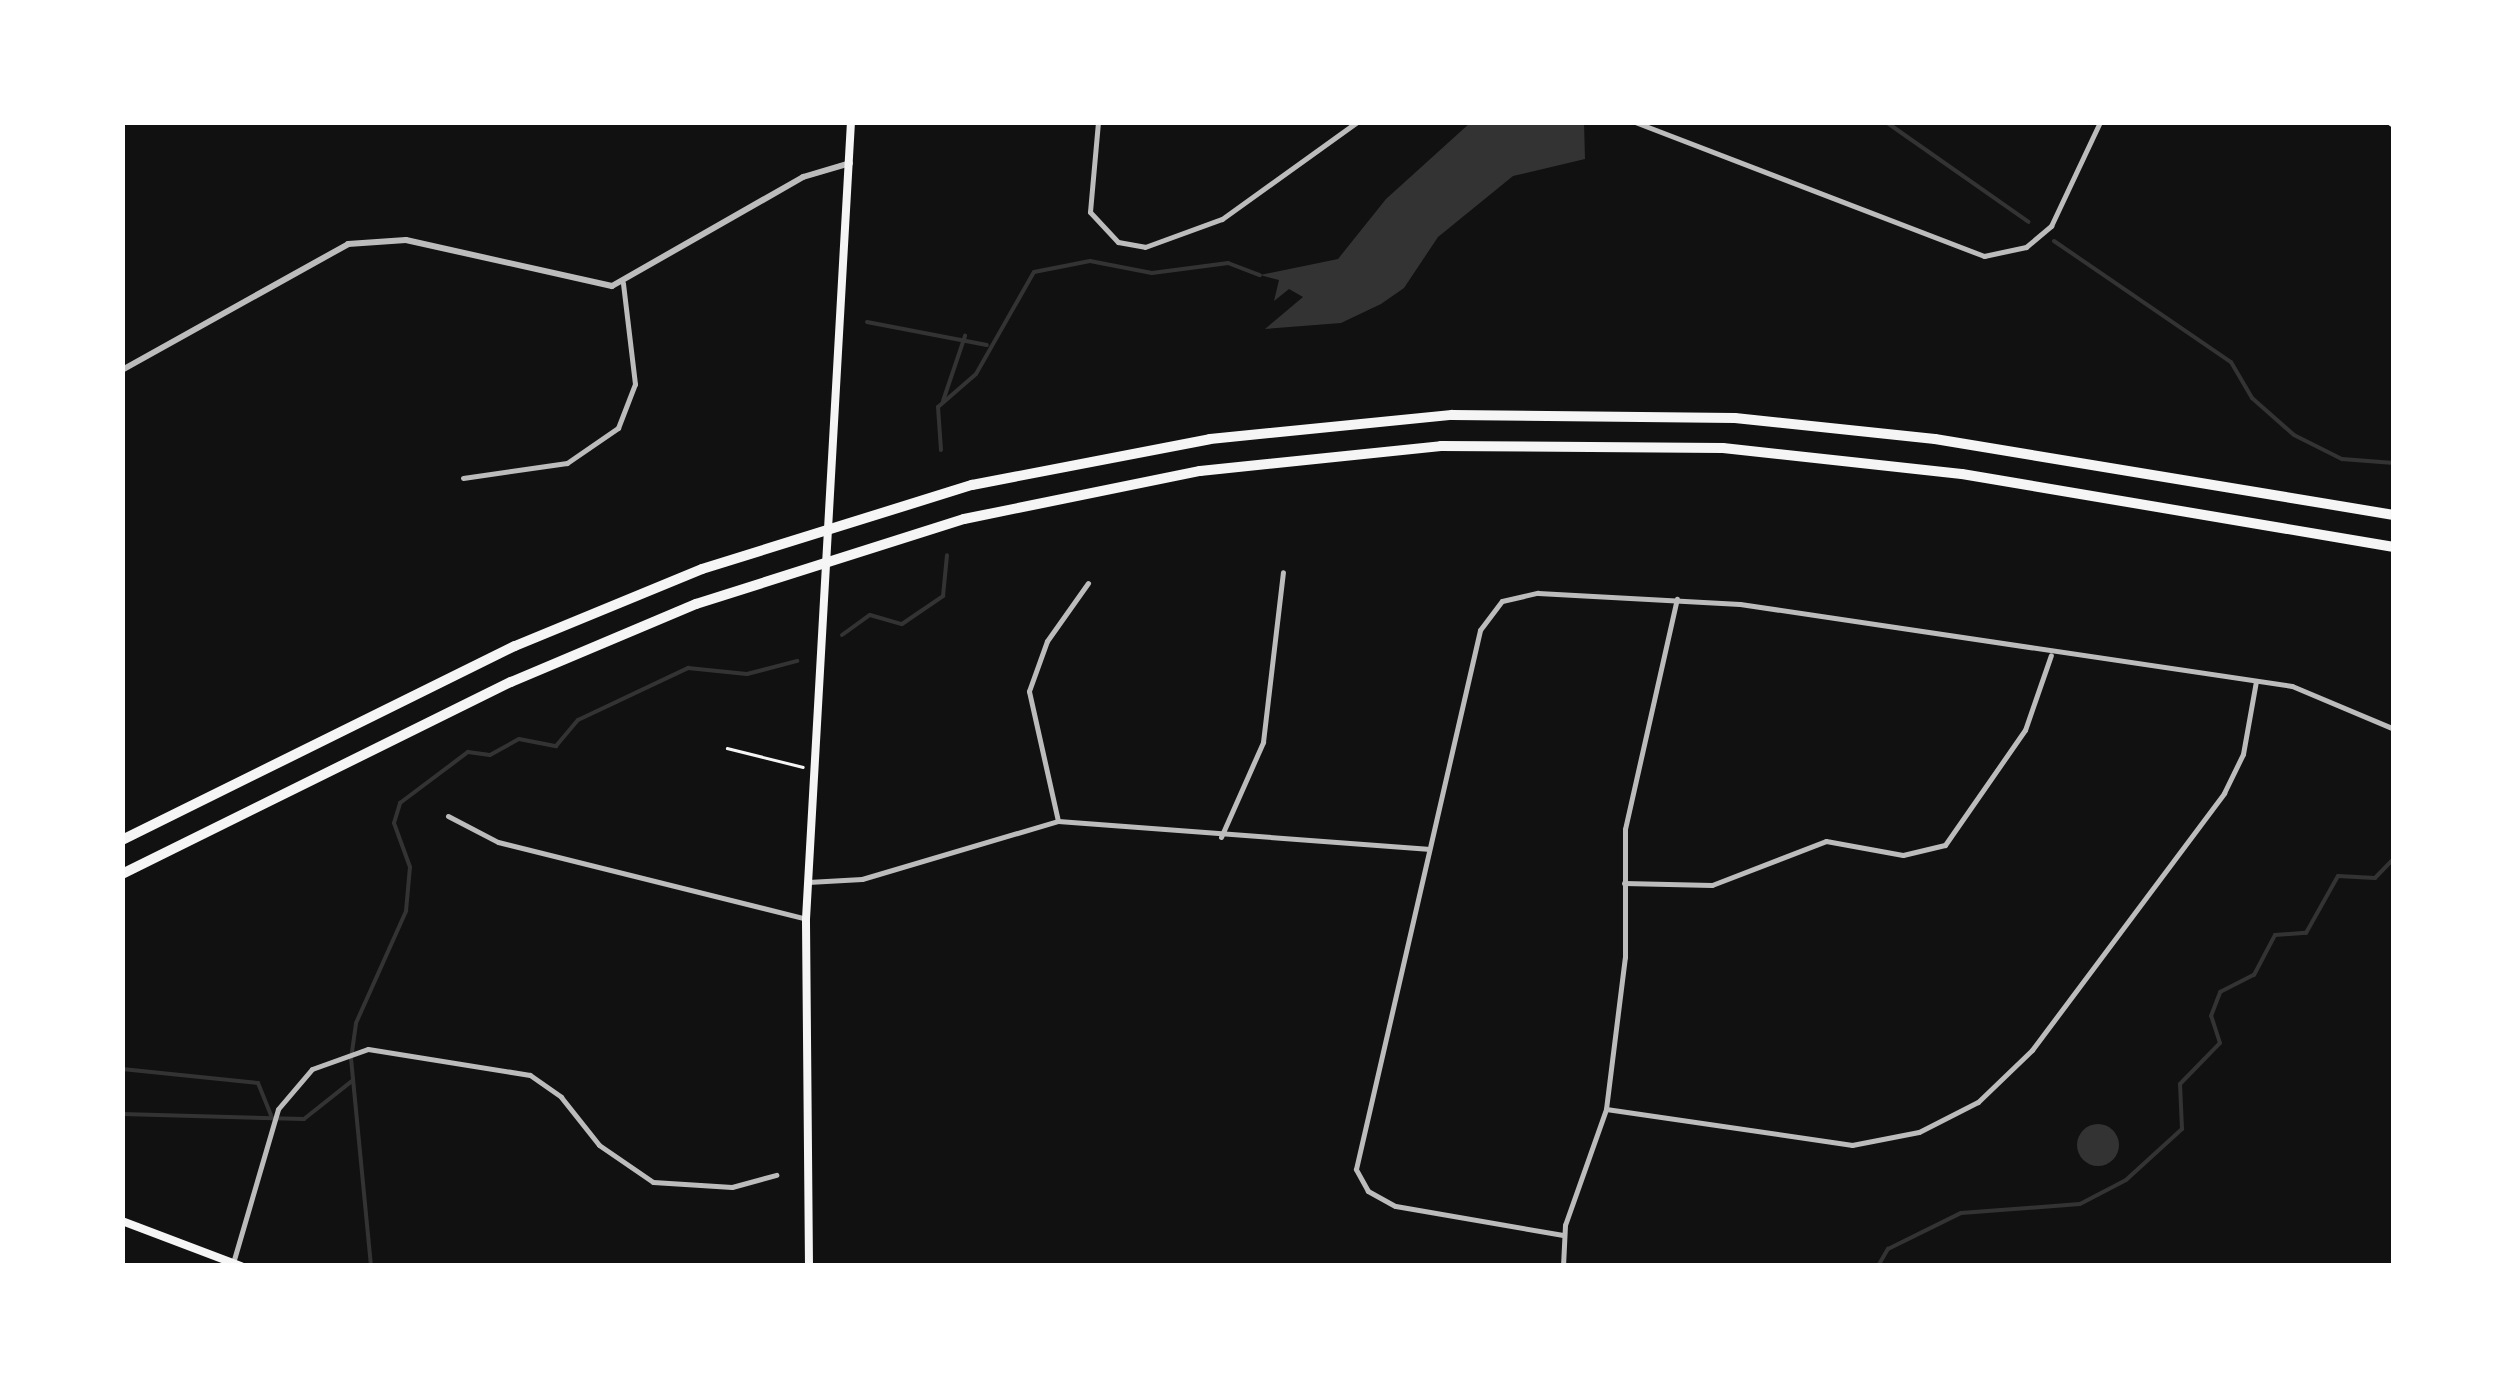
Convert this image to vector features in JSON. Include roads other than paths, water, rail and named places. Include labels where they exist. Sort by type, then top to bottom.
[{"type":"highway","points":[[122,840],[516,646],[702,569],[972,486],[1224,437],[1493,414],[1762,420],[1935,439],[2394,515]]},
{"type":"highway","points":[[122,874],[523,676],[721,594],[951,522],[1200,471],[1468,445],[1722,448],[1942,471],[2394,546]]},
{"type":"main road","points":[[810,1266],[806,920],[852,122]]},
{"type":"main road","points":[[122,1221],[237,1264]]},
{"type":"street","points":[[1098,122],[1090,212],[1107,235],[1146,247],[1222,219],[1357,122]]},
{"type":"street","points":[[1634,122],[1991,256],[2026,247],[2051,226],[2100,122]]},
{"type":"street","points":[[122,370],[220,323],[324,254],[370,239],[421,242],[592,285],[623,283],[803,177],[851,162]]},
{"type":"street","points":[[463,478],[567,463],[618,428],[635,384],[623,283]]},
{"type":"street","points":[[1221,838],[1263,742],[1283,572]]},
{"type":"street","points":[[1058,822],[1029,691],[1047,641],[1088,583]]},
{"type":"street","points":[[1562,1234],[1395,1206],[1358,1176],[1360,1131],[1427,849],[1480,630],[1494,606],[1538,593],[1677,599],[2256,681],[2338,699],[2392,728]]},
{"type":"street","points":[[1563,1266],[1562,1234],[1606,1109],[1622,996],[1627,813],[1677,599]]},
{"type":"street","points":[[1624,882],[1712,885],[1826,841],[1903,854],[1945,845],[2024,730],[2050,654]]},
{"type":"street","points":[[1606,1109],[1852,1145],[1919,1132],[1978,1102],[2032,1050],[2224,793],[2243,754],[2256,681]]},
{"type":"street","points":[[448,816],[498,842],[806,920]]},
{"type":"street","points":[[808,882],[862,879],[1058,822],[1221,838],[1427,849]]},
{"type":"street","points":[[237,1264],[265,1150],[296,1085],[325,1062],[383,1048],[530,1075],[561,1097],[599,1145],[653,1182],[732,1186],[776,1175]]},
{"type":"waterway","points":[[1886,122],[2029,222]]},
{"type":"waterway","points":[[2054,241],[2231,362],[2252,398],[2294,435],[2342,459],[2394,463]]},
{"type":"waterway","points":[[941,450],[938,407],[976,374],[1034,272],[1090,261],[1152,273],[1228,263],[1260,275]]},
{"type":"waterway","points":[[867,322],[987,345]]},
{"type":"waterway","points":[[943,401],[965,336]]},
{"type":"waterway","points":[[842,635],[870,615],[902,624],[943,596],[947,555]]},
{"type":"waterway","points":[[371,1266],[351,1059],[356,1023],[406,911],[410,867],[394,823],[400,803],[468,752],[490,755],[519,739],[556,746],[578,720],[688,668],[747,674],[797,661]]},
{"type":"waterway","points":[[1878,1266],[1888,1249],[1961,1213],[2080,1204],[2126,1180],[2182,1129],[2180,1084],[2220,1043],[2211,1016],[2220,992],[2254,975],[2275,935],[2306,933],[2338,876],[2375,878],[2394,858]]},
{"type":"waterway","points":[[122,1069],[258,1083],[271,1116]]},
{"type":"waterway","points":[[122,1114],[304,1119],[352,1081]]}]
